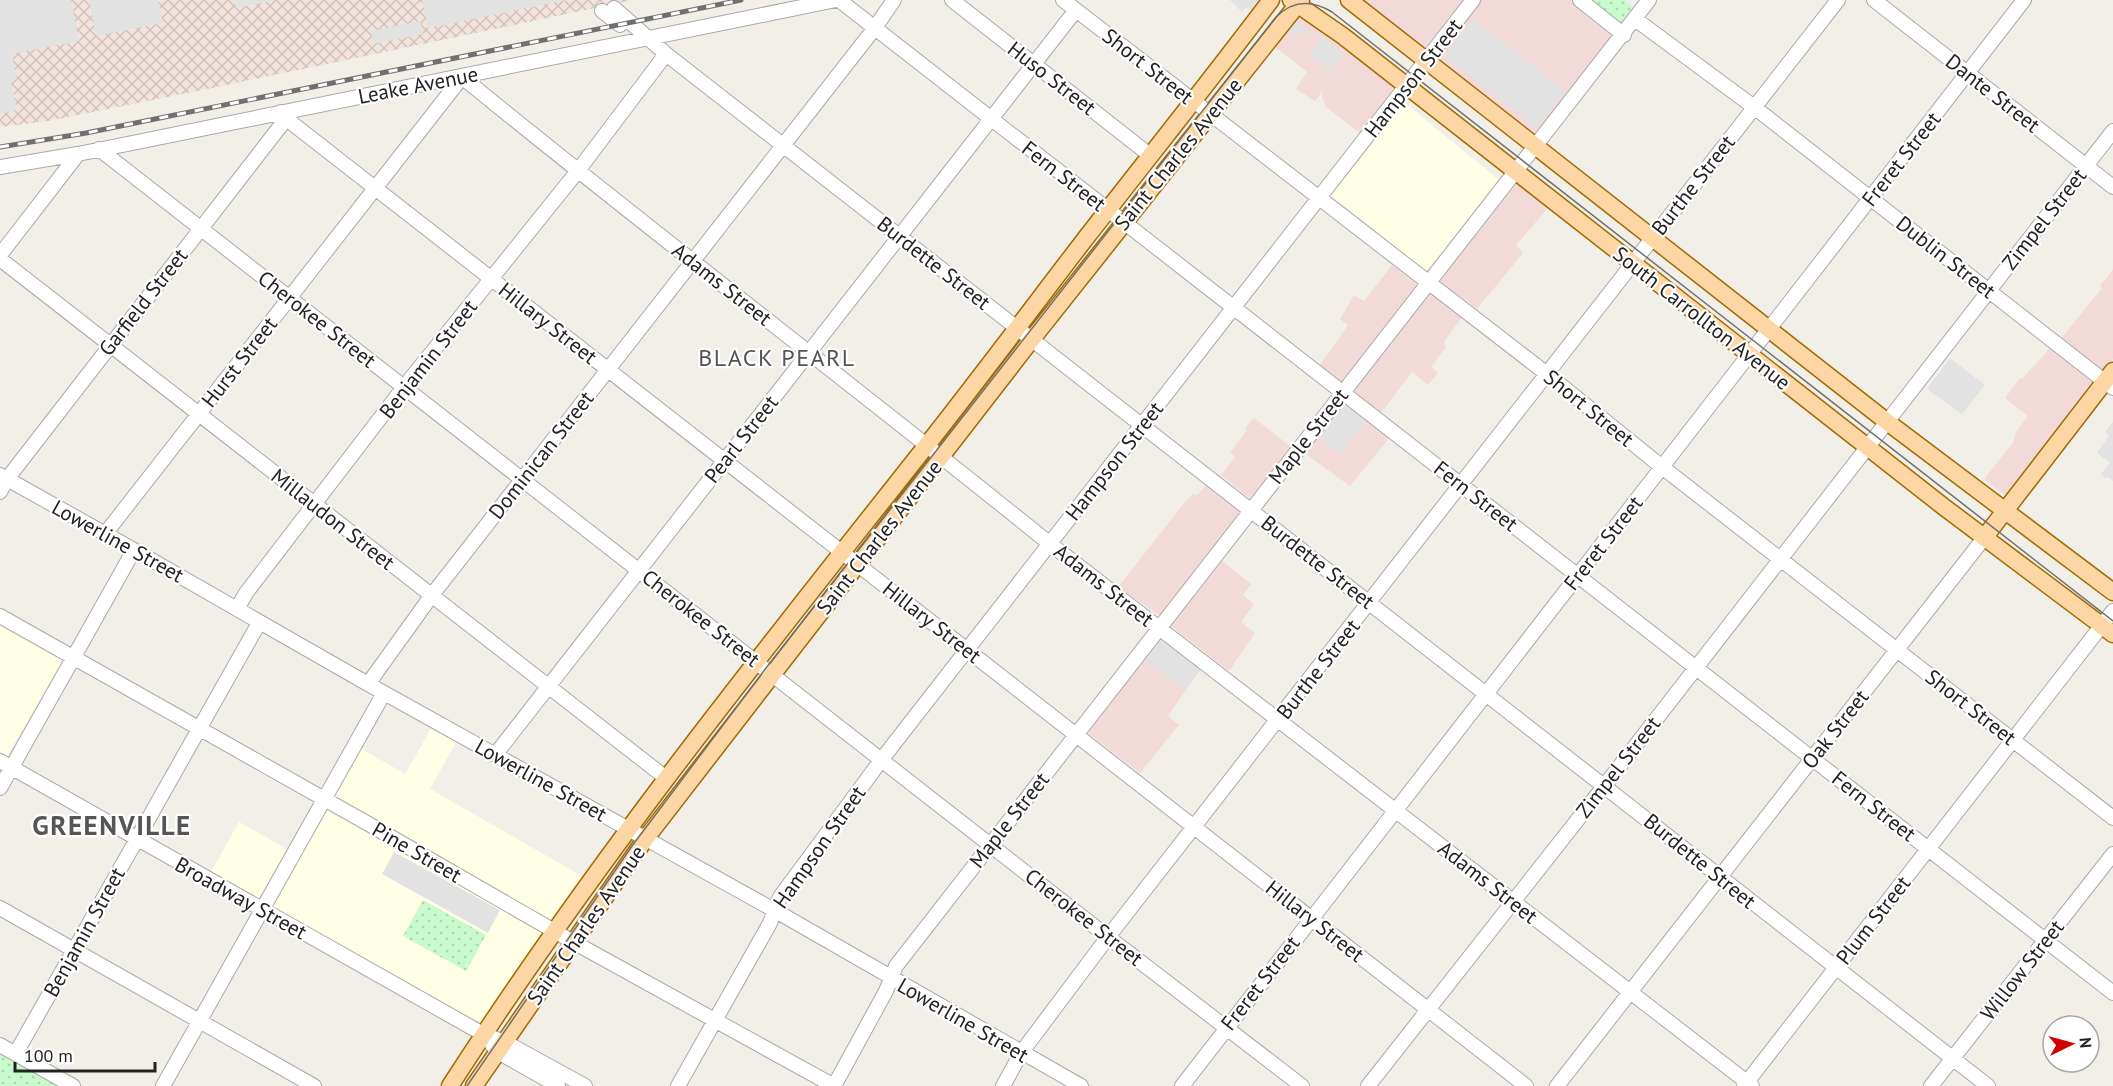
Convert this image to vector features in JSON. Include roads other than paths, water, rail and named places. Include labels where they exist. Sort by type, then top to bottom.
[{"type":"main road","name":"Saint Charles Avenue","points":[[450,1086],[483,1034],[628,828],[1271,0]]},
{"type":"main road","name":"South Carrollton Avenue","points":[[1349,0],[1887,421],[2113,592]]},
{"type":"main road","name":"Saint Charles Avenue","points":[[474,1086],[646,838],[1296,1]]},
{"type":"main road","name":"South Carrollton Avenue","points":[[1296,1],[1984,538],[2108,630]]},
{"type":"main road","name":"Oak Street","points":[[1984,538],[2110,380]]},
{"type":"street","name":"Fern Street","points":[[838,0],[2113,993]]},
{"type":"street","name":"Leake Avenue","points":[[0,167],[78,154],[838,0]]},
{"type":"street","name":"Dominican Street","points":[[368,684],[432,595],[874,29],[894,0]]},
{"type":"street","name":"Huso Street","points":[[952,0],[1151,156]]},
{"type":"street","name":"Short Street","points":[[1063,0],[1547,374],[1662,467],[2113,818]]},
{"type":"street","name":"Hampson Street","points":[[678,1086],[770,923],[780,897],[882,759],[1473,0]]},
{"type":"street","points":[[1580,0],[1624,35]]},
{"type":"street","name":"Burthe Street","points":[[1003,1086],[1021,1053],[1108,938],[1838,0]]},
{"type":"street","name":"Dante Street","points":[[1874,0],[2113,187]]},
{"type":"street","name":"Freret Street","points":[[1182,1086],[2024,0]]},
{"type":"street","name":"Maple Street","points":[[834,1086],[886,991],[896,966],[1534,146],[1624,35],[1640,8]]},
{"type":"street","name":"Dublin Street","points":[[1640,8],[1754,107],[1989,290],[2110,380]]},
{"type":"street","name":"Burdette Street","points":[[608,10],[619,24],[646,38],[1988,1086]]},
{"type":"street","name":"Pearl Street","points":[[495,755],[1076,10]]},
{"type":"street","name":"Benjamin Street","points":[[237,609],[246,593],[404,387],[577,171],[666,54]]},
{"type":"street","name":"Adams Street","points":[[462,76],[577,171],[1050,543],[1747,1085]]},
{"type":"street","name":"Hurst Street","points":[[105,534],[462,76]]},
{"type":"street","name":"Hillary Street","points":[[281,112],[293,124],[723,462],[859,565],[1526,1086]]},
{"type":"street","name":"Garfield Street","points":[[0,492],[4,477],[282,124],[281,112]]},
{"type":"street","name":"Zimpel Street","points":[[1368,1086],[2113,131]]},
{"type":"street","name":"Cherokee Street","points":[[99,149],[757,661],[1108,938],[1302,1086]]},
{"type":"street","points":[[0,257],[78,154]]},
{"type":"street","name":"Millaudon Street","points":[[0,257],[666,778]]},
{"type":"street","name":"Lowerline Street","points":[[4,477],[259,623],[774,910],[1081,1086]]},
{"type":"street","name":"Oak Street","points":[[1557,1086],[1984,538]]},
{"type":"street","points":[[0,788],[6,764],[73,658],[134,550]]},
{"type":"street","name":"Plum Street","points":[[1747,1085],[2013,740],[2108,630],[2113,611]]},
{"type":"street","name":"Pine Street","points":[[0,616],[574,943],[834,1086]]},
{"type":"street","name":"Benjamin Street","points":[[16,1053],[259,623]]},
{"type":"street","points":[[163,1086],[384,693]]},
{"type":"street","name":"Broadway Street","points":[[6,764],[483,1034],[558,1086]]},
{"type":"street","name":"Willow Street","points":[[1931,1086],[2113,854]]},
{"type":"street","points":[[0,908],[314,1086]]},
{"type":"street","points":[[0,1045],[74,1086]]},
{"type":"street","name":"Broadway Street","points":[[501,1047],[585,1086]]},
{"type":"tram line","points":[[467,1086],[632,846],[766,668],[1276,17],[1282,11],[1296,5],[1317,5],[1332,12],[2113,621]]},
{"type":"railway","points":[[0,147],[86,133],[741,0]]},
{"type":"district","name":"BLACK PEARL","points":[[777,357]]},
{"type":"district","name":"GREENVILLE","points":[[112,825]]}]
